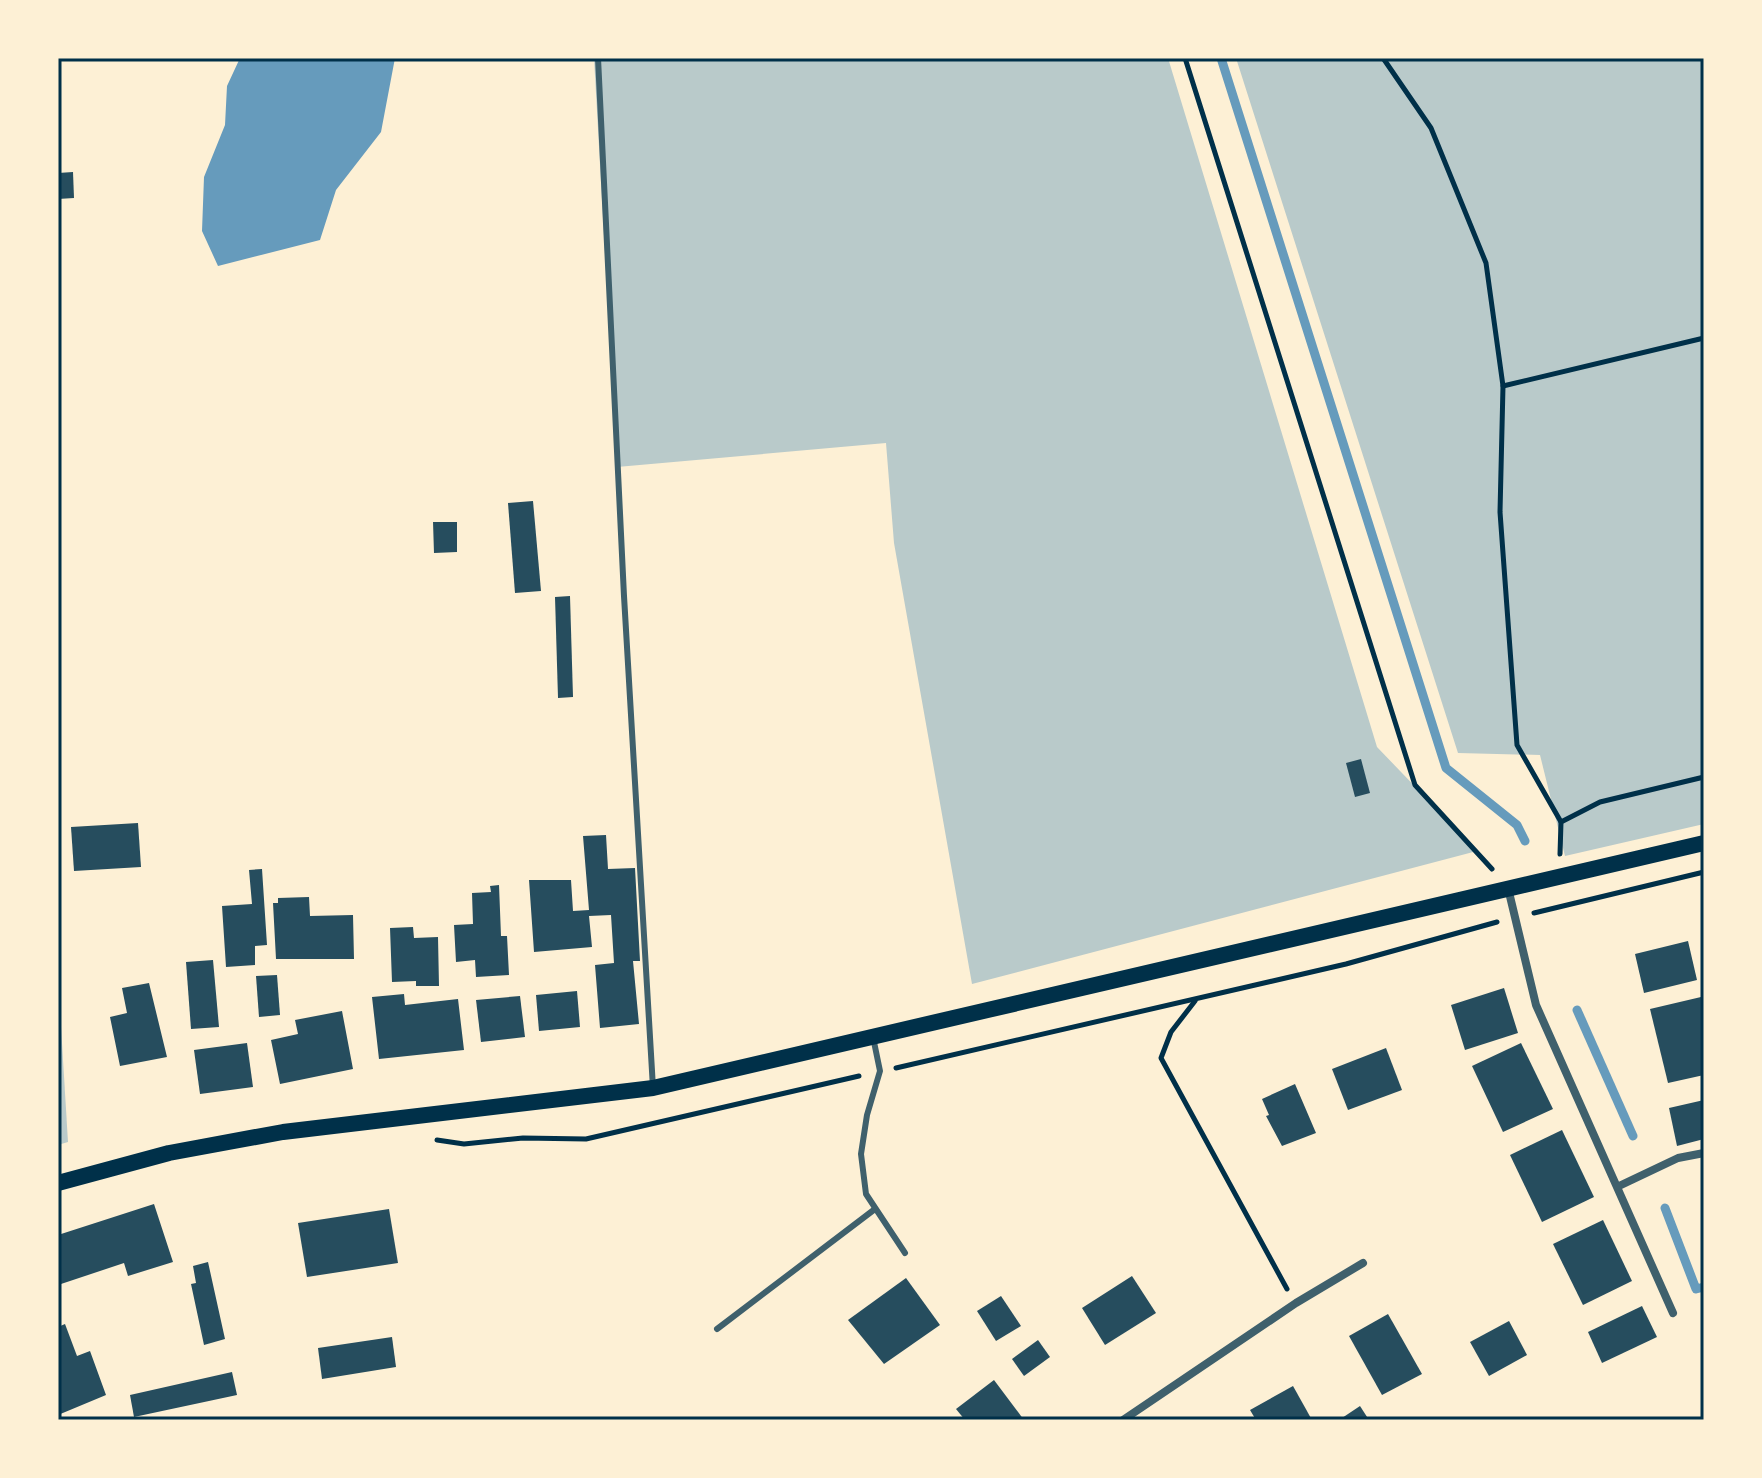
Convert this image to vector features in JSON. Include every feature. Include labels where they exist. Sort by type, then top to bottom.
[{"type":"main road","points":[[58,1183],[169,1153],[283,1132],[653,1088],[1704,843]]},
{"type":"street","points":[[1508,888],[1536,1005],[1673,1313]]},
{"type":"street","points":[[1619,1186],[1678,1158],[1704,1153]]},
{"type":"street","points":[[1123,1420],[1296,1303],[1363,1263]]},
{"type":"lane","points":[[598,58],[623,581],[653,1088]]},
{"type":"lane","points":[[873,1037],[880,1071],[867,1115],[861,1154],[866,1194],[905,1253]]},
{"type":"lane","points":[[717,1329],[875,1209]]},
{"type":"path","points":[[1185,58],[1415,785],[1508,888]]},
{"type":"path","points":[[1383,58],[1431,128],[1486,263],[1503,386],[1500,512],[1517,745],[1561,822],[1559,876]]},
{"type":"path","points":[[1503,386],[1704,338]]},
{"type":"path","points":[[1561,822],[1600,802],[1704,777]]},
{"type":"path","points":[[428,1138],[464,1144],[523,1138],[586,1139],[1196,1000],[1515,917],[1704,872]]},
{"type":"path","points":[[1196,1000],[1171,1032],[1161,1058],[1296,1303]]},
{"type":"shaded area","points":[[594,58],[1168,58],[1377,747],[1477,851],[972,984],[894,543],[886,443],[617,467]]},
{"type":"shaded area","points":[[1236,58],[1704,58],[1704,824],[1565,856],[1540,755],[1458,753]]},
{"type":"shaded area","points":[[58,977],[68,1142],[58,1145]]},
{"type":"water","points":[[240,58],[395,58],[381,132],[336,190],[320,240],[218,266],[202,231],[204,177],[225,125],[227,86]]},
{"type":"building","points":[[73,172],[74,198],[58,199],[58,173]]},
{"type":"building","points":[[533,501],[541,591],[515,593],[508,503]]},
{"type":"building","points":[[433,522],[457,522],[457,552],[434,553]]},
{"type":"building","points":[[570,596],[573,697],[558,698],[555,597]]},
{"type":"building","points":[[1361,759],[1370,793],[1355,797],[1346,763]]},
{"type":"building","points":[[138,823],[141,867],[74,871],[71,827]]},
{"type":"building","points":[[606,835],[608,869],[635,868],[640,961],[633,961],[639,1024],[600,1028],[595,965],[614,963],[611,915],[589,916],[592,947],[534,952],[529,880],[571,880],[573,911],[589,910],[583,836]]},
{"type":"building","points":[[262,869],[267,945],[255,946],[255,965],[226,967],[222,906],[252,904],[249,870]]},
{"type":"building","points":[[499,885],[501,936],[507,936],[509,975],[476,977],[475,960],[456,962],[454,925],[473,924],[472,893],[491,892],[490,886]]},
{"type":"building","points":[[309,897],[310,916],[353,915],[354,959],[276,959],[273,903],[278,903],[278,898]]},
{"type":"building","points":[[413,927],[414,938],[438,937],[439,986],[416,986],[416,981],[392,982],[390,928]]},
{"type":"building","points":[[1688,941],[1697,980],[1644,993],[1635,954]]},
{"type":"building","points":[[213,960],[219,1027],[191,1029],[186,962]]},
{"type":"building","points":[[277,975],[280,1015],[259,1017],[256,976]]},
{"type":"building","points":[[149,983],[167,1057],[120,1066],[110,1017],[127,1013],[122,988]]},
{"type":"building","points":[[1504,988],[1518,1033],[1465,1050],[1451,1005]]},
{"type":"building","points":[[577,991],[580,1027],[539,1031],[536,995]]},
{"type":"building","points":[[404,994],[405,1005],[458,999],[464,1050],[379,1059],[372,997]]},
{"type":"building","points":[[520,996],[525,1037],[481,1042],[476,1000]]},
{"type":"building","points":[[1701,997],[1704,1075],[1668,1083],[1650,1009]]},
{"type":"building","points":[[342,1011],[353,1069],[280,1084],[271,1040],[298,1034],[295,1020]]},
{"type":"building","points":[[247,1043],[253,1087],[200,1094],[194,1050]]},
{"type":"building","points":[[1521,1043],[1553,1109],[1503,1132],[1472,1066]]},
{"type":"building","points":[[1386,1048],[1402,1090],[1348,1110],[1332,1069]]},
{"type":"building","points":[[1295,1084],[1316,1133],[1282,1146],[1266,1116],[1269,1115],[1262,1099]]},
{"type":"building","points":[[1704,1100],[1704,1139],[1677,1146],[1669,1108]]},
{"type":"building","points":[[1562,1130],[1594,1197],[1542,1222],[1510,1155]]},
{"type":"building","points":[[154,1204],[173,1262],[128,1276],[124,1263],[58,1285],[58,1235]]},
{"type":"building","points":[[389,1209],[398,1263],[307,1277],[298,1223]]},
{"type":"building","points":[[1603,1220],[1632,1281],[1583,1305],[1553,1244]]},
{"type":"building","points":[[208,1262],[225,1339],[204,1345],[191,1284],[196,1283],[193,1266]]},
{"type":"building","points":[[1132,1276],[1156,1313],[1105,1345],[1082,1308]]},
{"type":"building","points":[[906,1278],[940,1325],[884,1364],[848,1320]]},
{"type":"building","points":[[1001,1296],[1021,1326],[996,1341],[977,1311]]},
{"type":"building","points":[[1642,1306],[1657,1337],[1602,1363],[1588,1332]]},
{"type":"building","points":[[1388,1314],[1422,1374],[1382,1395],[1349,1336]]},
{"type":"building","points":[[1509,1321],[1527,1355],[1489,1376],[1470,1342]]},
{"type":"building","points":[[65,1324],[77,1356],[90,1351],[106,1395],[58,1415],[58,1327]]},
{"type":"building","points":[[392,1337],[396,1367],[322,1379],[318,1348]]},
{"type":"building","points":[[1038,1340],[1050,1357],[1024,1376],[1012,1359]]},
{"type":"building","points":[[232,1372],[237,1395],[134,1417],[130,1395]]},
{"type":"building","points":[[994,1380],[1024,1420],[965,1420],[956,1409]]},
{"type":"building","points":[[1293,1386],[1312,1420],[1256,1420],[1250,1410]]},
{"type":"building","points":[[1360,1406],[1369,1420],[1339,1420]]},
{"type":"waterway","points":[[1221,58],[1446,768],[1517,825],[1525,841]]},
{"type":"waterway","points":[[1577,1010],[1633,1136]]},
{"type":"waterway","points":[[1665,1208],[1696,1289],[1704,1287]]}]
